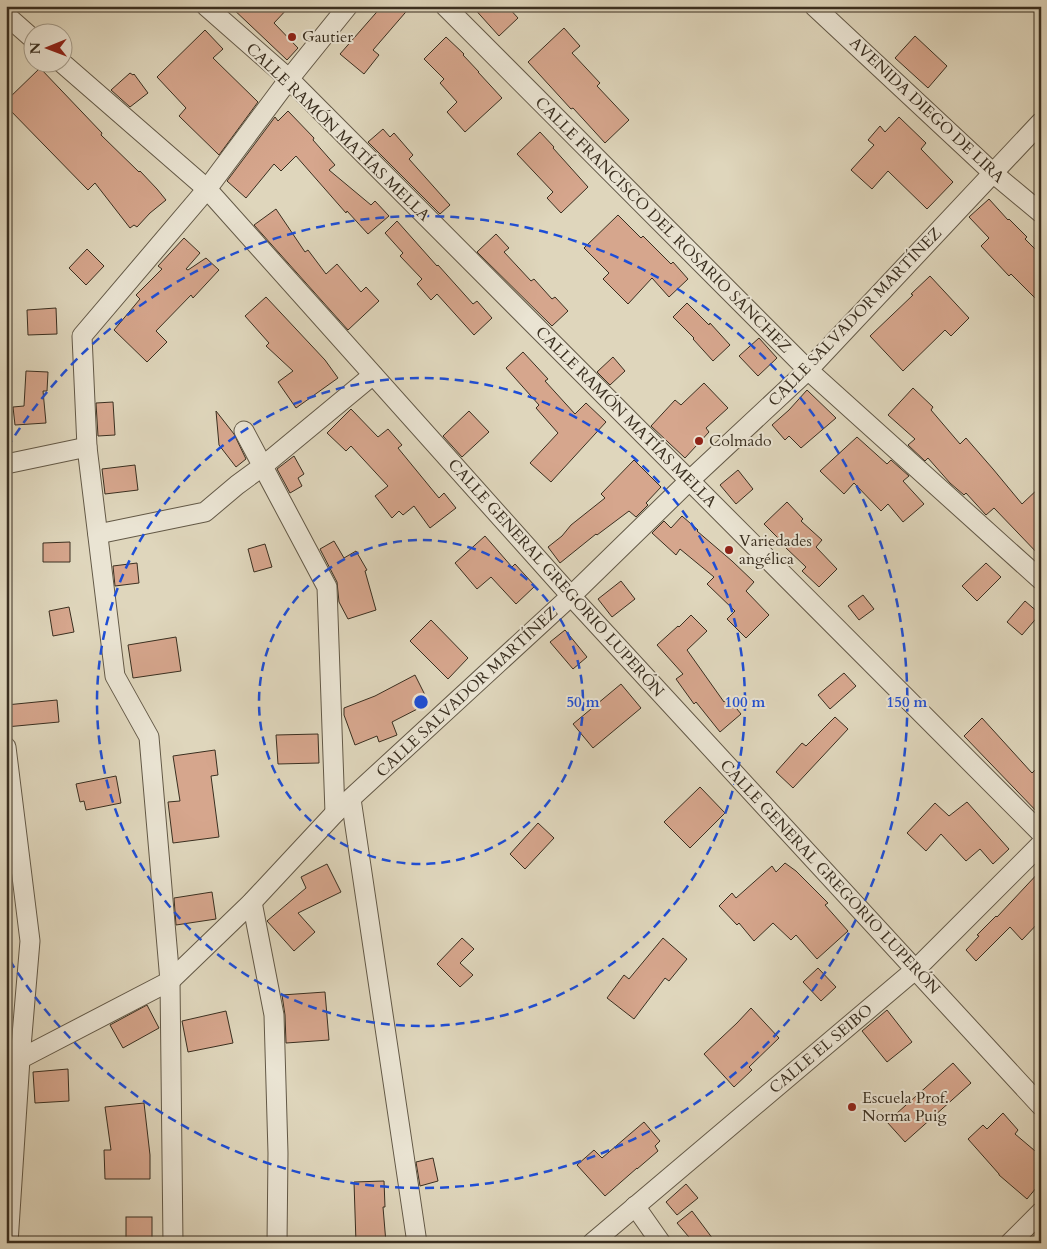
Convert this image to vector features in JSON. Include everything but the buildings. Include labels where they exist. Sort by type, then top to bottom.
[{"type":"street","name":"CALLE RAMÓN MATÍAS MELLA","points":[[206,6],[288,79],[1041,833]]},
{"type":"street","points":[[173,1243],[170,981],[149,737],[115,676],[87,447],[82,336],[207,189],[288,79],[348,6]]},
{"type":"street","name":"CALLE FRANCISCO DEL ROSARIO SÁNCHEZ","points":[[445,6],[808,370],[1041,580]]},
{"type":"street","name":"AVENIDA DIEGO DE LIRA","points":[[814,6],[993,172],[1041,213]]},
{"type":"street","points":[[6,15],[22,29]]},
{"type":"street","name":"CALLE GENERAL GREGORIO LUPERÓN","points":[[72,72],[207,189],[571,596],[1041,1106]]},
{"type":"street","name":"CALLE SALVADOR MARTÍNEZ","points":[[13,1062],[170,981],[252,902],[335,812],[571,596],[689,481],[808,370],[1041,122]]},
{"type":"street","points":[[98,534],[205,512],[373,375]]},
{"type":"street","points":[[244,431],[327,587],[335,812]]},
{"type":"street","points":[[6,464],[87,447]]},
{"type":"street","points":[[6,746],[9,792],[30,941],[13,1062],[8,1243]]},
{"type":"street","points":[[351,799],[417,1243]]},
{"type":"street","name":"CALLE EL SEIBO","points":[[592,1243],[916,969],[1041,844]]},
{"type":"street","points":[[252,902],[274,1015],[278,1152],[277,1243]]},
{"type":"street","points":[[634,1206],[661,1243]]},
{"type":"street","points":[[1010,1243],[1041,1212]]},
{"type":"place","name":"Gautier","points":[[292,37]]},
{"type":"place","name":"Colmado","points":[[699,441]]},
{"type":"place","name":"Variedades angélica","points":[[729,550]]},
{"type":"place","name":"Escuela Prof. Norma Puig","points":[[852,1107]]}]
